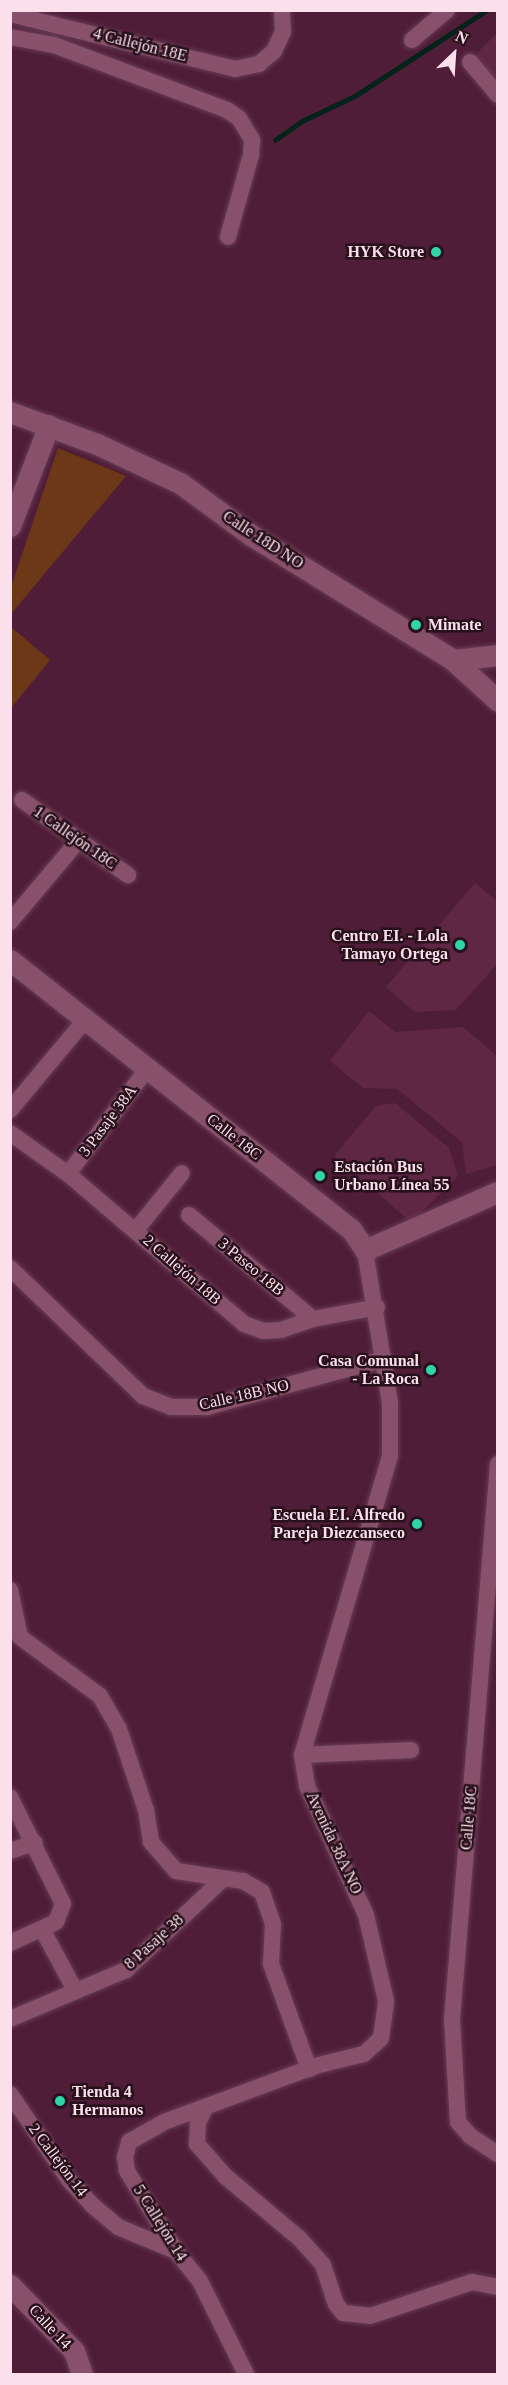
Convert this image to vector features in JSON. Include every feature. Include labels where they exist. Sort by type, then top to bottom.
[{"type":"street","name":"4 Callejón 18E","points":[[10,14],[117,38],[235,69],[248,68],[267,58],[283,32],[282,10]]},
{"type":"street","points":[[412,40],[447,10]]},
{"type":"street","points":[[10,37],[45,42],[227,110],[248,129],[250,155],[228,237]]},
{"type":"street","points":[[107,65],[117,38]]},
{"type":"street","points":[[470,62],[498,94]]},
{"type":"street","name":"Calle 18D NO","points":[[10,412],[49,425],[180,483],[251,535],[453,660],[498,701]]},
{"type":"street","points":[[10,526],[49,425]]},
{"type":"street","points":[[453,660],[498,655]]},
{"type":"street","name":"1 Callejón 18C","points":[[22,800],[128,875]]},
{"type":"street","points":[[10,922],[78,841]]},
{"type":"street","name":"Calle 18C","points":[[14,969],[86,1019],[351,1230],[365,1250],[377,1307],[384,1359]]},
{"type":"street","points":[[10,1110],[86,1019]]},
{"type":"street","name":"3 Pasaje 38A","points":[[68,1174],[148,1068]]},
{"type":"street","name":"2 Callejón 18B","points":[[10,1133],[68,1174],[244,1324],[263,1331],[281,1330],[313,1319],[377,1307]]},
{"type":"street","points":[[136,1230],[182,1173]]},
{"type":"street","points":[[365,1250],[498,1192]]},
{"type":"street","name":"3 Paseo 18B","points":[[189,1215],[313,1319]]},
{"type":"street","name":"Calle 18B NO","points":[[10,1268],[143,1396],[171,1407],[207,1407],[384,1359]]},
{"type":"street","name":"Avenida 38A NO","points":[[205,2108],[309,2069],[364,2054],[381,2038],[386,2001],[366,1915],[307,1786],[302,1755],[390,1456],[390,1403],[384,1359]]},
{"type":"street","name":"Calle 18C","points":[[498,1464],[452,2019],[458,2122],[470,2136],[498,2154]]},
{"type":"street","points":[[10,1590],[20,1637],[100,1696],[119,1729],[146,1810],[151,1842],[176,1871],[243,1881],[262,1892],[273,1924],[271,1964],[309,2069]]},
{"type":"street","points":[[302,1755],[411,1750]]},
{"type":"street","points":[[10,1797],[35,1843],[63,1904],[56,1922],[10,1943]]},
{"type":"street","points":[[10,1851],[35,1843]]},
{"type":"street","name":"8 Pasaje 38","points":[[10,2019],[126,1970],[223,1879]]},
{"type":"street","points":[[42,1929],[75,1990]]},
{"type":"street","name":"2 Callejón 14","points":[[10,2094],[69,2180],[92,2205],[126,2231],[176,2251]]},
{"type":"street","points":[[205,2108],[198,2123],[197,2145],[225,2176],[299,2238],[323,2265],[336,2304],[343,2313],[370,2316],[472,2282],[498,2287]]},
{"type":"street","name":"5 Callejón 14","points":[[205,2108],[138,2135],[129,2142],[125,2157],[128,2171],[176,2251],[200,2281],[246,2374]]},
{"type":"street","name":"Calle 14","points":[[10,2285],[74,2351],[82,2374]]},
{"type":"shaded area","points":[[497,33],[497,82],[475,55]]},
{"type":"shaded area","points":[[58,448],[126,476],[11,614],[11,587]]},
{"type":"shaded area","points":[[11,627],[50,660],[11,708]]},
{"type":"shaded area","name":"Centro EI. - Lola Tamayo Ortega","points":[[475,883],[497,901],[497,964],[456,1010],[415,1012],[386,987]]},
{"type":"shaded area","points":[[369,1011],[395,1032],[463,1027],[497,1056],[497,1165],[466,1174],[462,1142],[397,1089],[363,1088],[330,1061]]},
{"type":"shaded area","points":[[395,1103],[449,1148],[458,1176],[411,1222],[334,1156],[376,1106]]},
{"type":"waterway","points":[[275,140],[302,121],[355,96],[487,10]]},
{"type":"place","name":"HYK Store","points":[[436,252]]},
{"type":"place","name":"Mimate","points":[[416,625]]},
{"type":"place","name":"Centro EI. - Lola Tamayo Ortega","points":[[460,945]]},
{"type":"place","name":"Estación Bus Urbano Línea 55","points":[[320,1176]]},
{"type":"place","name":"Casa Comunal - La Roca","points":[[431,1370]]},
{"type":"place","name":"Escuela EI. Alfredo Pareja Diezcanseco","points":[[417,1524]]},
{"type":"place","name":"Tienda 4 Hermanos","points":[[60,2101]]}]
